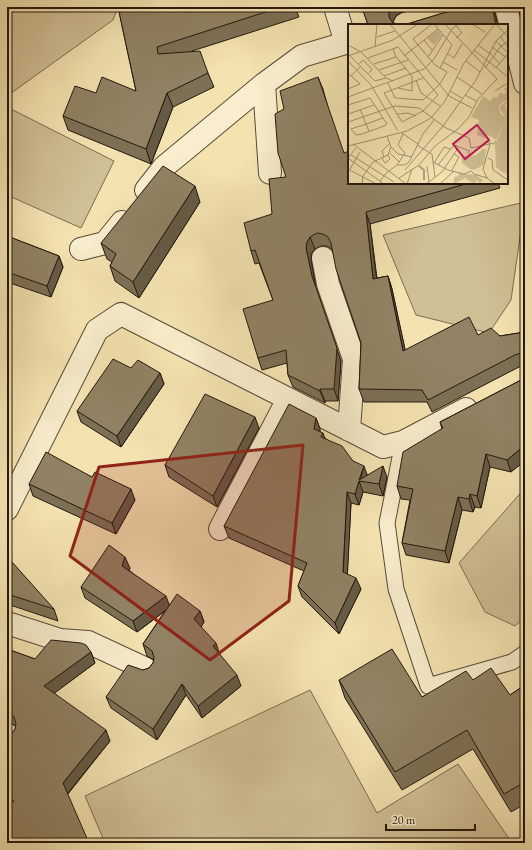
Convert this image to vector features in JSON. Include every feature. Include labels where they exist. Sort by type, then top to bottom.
[{"type":"street","points":[[81,249],[105,244],[164,167],[264,84],[302,56],[347,43],[336,7]]},
{"type":"street","points":[[506,7],[525,83]]},
{"type":"street","points":[[264,84],[270,173]]},
{"type":"street","points":[[323,258],[328,284],[354,359],[350,430]]},
{"type":"street","points":[[7,510],[97,330],[121,314],[382,447],[403,442],[484,399]]},
{"type":"street","points":[[220,529],[288,399]]},
{"type":"street","points":[[7,623],[60,640],[88,642],[146,669]]},
{"type":"lane","points":[[403,442],[387,523],[396,589],[428,686],[512,662],[525,653]]},
{"type":"highlighted area","points":[[303,445],[289,601],[210,660],[70,556],[99,467]]},
{"type":"shaded area","points":[[7,7],[118,7],[113,20],[7,96]]},
{"type":"shaded area","points":[[7,107],[114,161],[81,228],[7,195]]},
{"type":"shaded area","points":[[525,202],[511,300],[489,333],[416,315],[383,235]]},
{"type":"shaded area","points":[[525,488],[525,617],[515,626],[485,612],[459,563]]},
{"type":"shaded area","points":[[310,690],[377,813],[458,764],[512,843],[105,843],[85,796]]},
{"type":"building","points":[[118,7],[281,7],[157,47],[158,54],[200,51],[208,73],[167,93],[146,149],[63,116],[75,86],[96,93],[102,77],[136,91]]},
{"type":"building","points":[[362,7],[390,7],[389,17],[395,24],[368,24]]},
{"type":"building","points":[[463,7],[492,7],[496,24],[407,24]]},
{"type":"building","points":[[518,7],[525,7],[525,37]]},
{"type":"building","points":[[318,77],[344,153],[348,151],[348,184],[465,184],[366,212],[373,279],[388,276],[403,351],[469,317],[478,335],[491,328],[500,336],[525,332],[525,355],[521,353],[515,355],[428,400],[422,390],[359,389],[361,343],[336,269],[331,243],[328,237],[317,233],[310,237],[306,248],[312,276],[337,348],[334,389],[320,389],[320,391],[288,375],[286,350],[258,358],[243,309],[273,300],[255,250],[251,251],[244,223],[272,214],[269,179],[286,177],[278,153],[275,114],[284,109],[280,91]]},
{"type":"building","points":[[163,166],[195,186],[133,282],[110,266],[116,254],[101,243]]},
{"type":"building","points":[[7,236],[59,256],[47,286],[7,272]]},
{"type":"building","points":[[113,359],[131,368],[138,360],[160,373],[117,436],[77,411]]},
{"type":"building","points":[[525,378],[525,445],[507,460],[486,454],[477,496],[470,494],[469,499],[458,497],[445,551],[402,543],[413,489],[397,486],[403,452],[443,428],[440,422]]},
{"type":"building","points":[[205,394],[255,417],[213,496],[165,465]]},
{"type":"building","points":[[289,404],[316,418],[314,429],[323,433],[321,437],[342,446],[353,461],[364,466],[359,480],[383,466],[379,484],[359,481],[355,494],[347,492],[343,572],[356,578],[335,623],[298,586],[307,563],[224,526]]},
{"type":"building","points":[[46,452],[92,477],[95,472],[131,489],[112,523],[29,484]]},
{"type":"building","points":[[109,545],[125,557],[122,566],[166,596],[133,621],[81,587]]},
{"type":"building","points":[[12,562],[54,609],[7,594],[7,574]]},
{"type":"building","points":[[177,594],[200,611],[194,619],[216,643],[213,646],[237,675],[198,706],[182,684],[153,729],[106,697],[128,665],[143,670],[149,668],[153,663],[154,657],[152,651],[143,644]]},
{"type":"building","points":[[51,640],[81,643],[86,645],[91,652],[44,686],[106,730],[63,783],[89,843],[7,843],[7,805],[14,801],[7,795],[7,737],[10,736],[15,729],[16,723],[14,717],[7,712],[7,649],[35,659]]},
{"type":"building","points":[[392,649],[422,697],[466,671],[473,680],[491,668],[510,695],[525,685],[525,782],[504,794],[467,730],[395,772],[339,680]]}]
